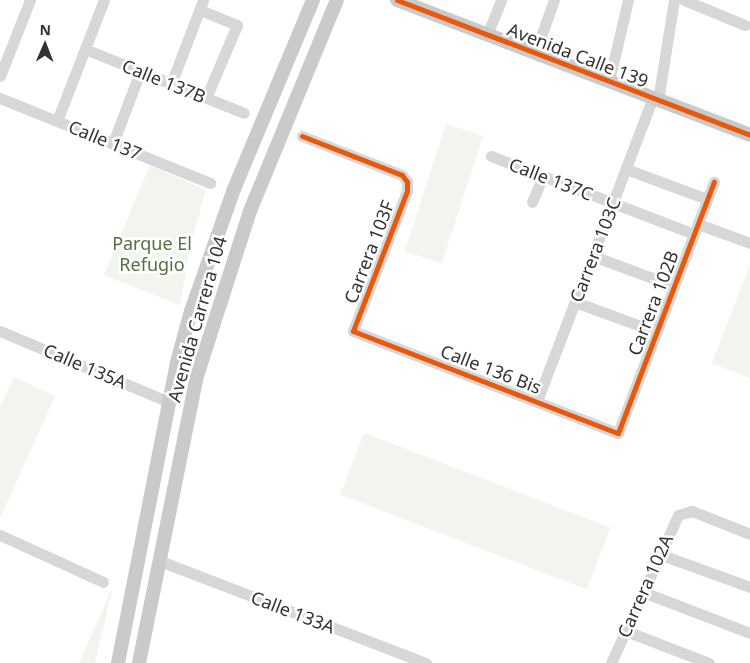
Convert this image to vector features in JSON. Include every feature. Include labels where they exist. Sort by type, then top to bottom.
[{"type":"main road","name":"Avenida Carrera 104","points":[[118,663],[177,362],[205,268],[312,0]]},
{"type":"main road","name":"Avenida Carrera 104","points":[[139,663],[193,394],[223,293],[258,188],[337,0]]},
{"type":"main road","name":"Avenida Calle 139","points":[[397,0],[750,135]]},
{"type":"street","points":[[0,76],[30,0]]},
{"type":"street","points":[[57,121],[104,0]]},
{"type":"street","points":[[487,35],[501,0]]},
{"type":"street","points":[[536,53],[554,0]]},
{"type":"street","points":[[609,81],[628,0]]},
{"type":"street","name":"Carrera 103C","points":[[537,401],[626,169],[656,99],[674,0]]},
{"type":"street","points":[[684,0],[745,25]]},
{"type":"street","points":[[171,84],[201,5],[237,25],[206,98]]},
{"type":"street","name":"Calle 137B","points":[[85,49],[244,113]]},
{"type":"street","points":[[112,143],[140,72]]},
{"type":"street","name":"Calle 137","points":[[0,98],[210,183]]},
{"type":"street","name":"Carrera 103F","points":[[302,136],[402,175],[407,182],[407,191],[354,331]]},
{"type":"street","name":"Calle 137C","points":[[491,156],[613,203],[696,229],[750,243]]},
{"type":"street","points":[[626,169],[707,199]]},
{"type":"street","points":[[532,202],[543,176]]},
{"type":"street","name":"Carrera 102B","points":[[618,433],[714,182]]},
{"type":"street","points":[[593,256],[674,286]]},
{"type":"street","points":[[575,302],[657,332]]},
{"type":"street","name":"Calle 135A","points":[[0,330],[169,402]]},
{"type":"street","name":"Calle 136 Bis","points":[[354,331],[618,433]]},
{"type":"street","name":"Carrera 102A","points":[[612,663],[675,519],[682,512],[692,511],[750,534]]},
{"type":"street","points":[[0,535],[103,582]]},
{"type":"street","points":[[659,554],[750,587]]},
{"type":"street","name":"Calle 133A","points":[[160,561],[426,663]]},
{"type":"street","points":[[643,592],[750,633]]},
{"type":"street","points":[[626,631],[708,663]]},
{"type":"green space","points":[[446,124],[483,136],[442,263],[405,251]]},
{"type":"green space","name":"Parque El Refugio","points":[[150,165],[206,190],[190,247],[180,305],[104,275]]},
{"type":"green space","points":[[750,264],[750,378],[712,363]]},
{"type":"green space","points":[[14,377],[55,396],[0,518],[0,408]]},
{"type":"green space","points":[[364,433],[610,528],[587,589],[340,495]]},
{"type":"green space","points":[[113,586],[95,663],[79,663]]},
{"type":"cycle path","points":[[397,0],[750,135]]},
{"type":"cycle path","points":[[302,136],[402,175],[407,182],[407,191],[353,331],[618,433],[714,182]]}]
